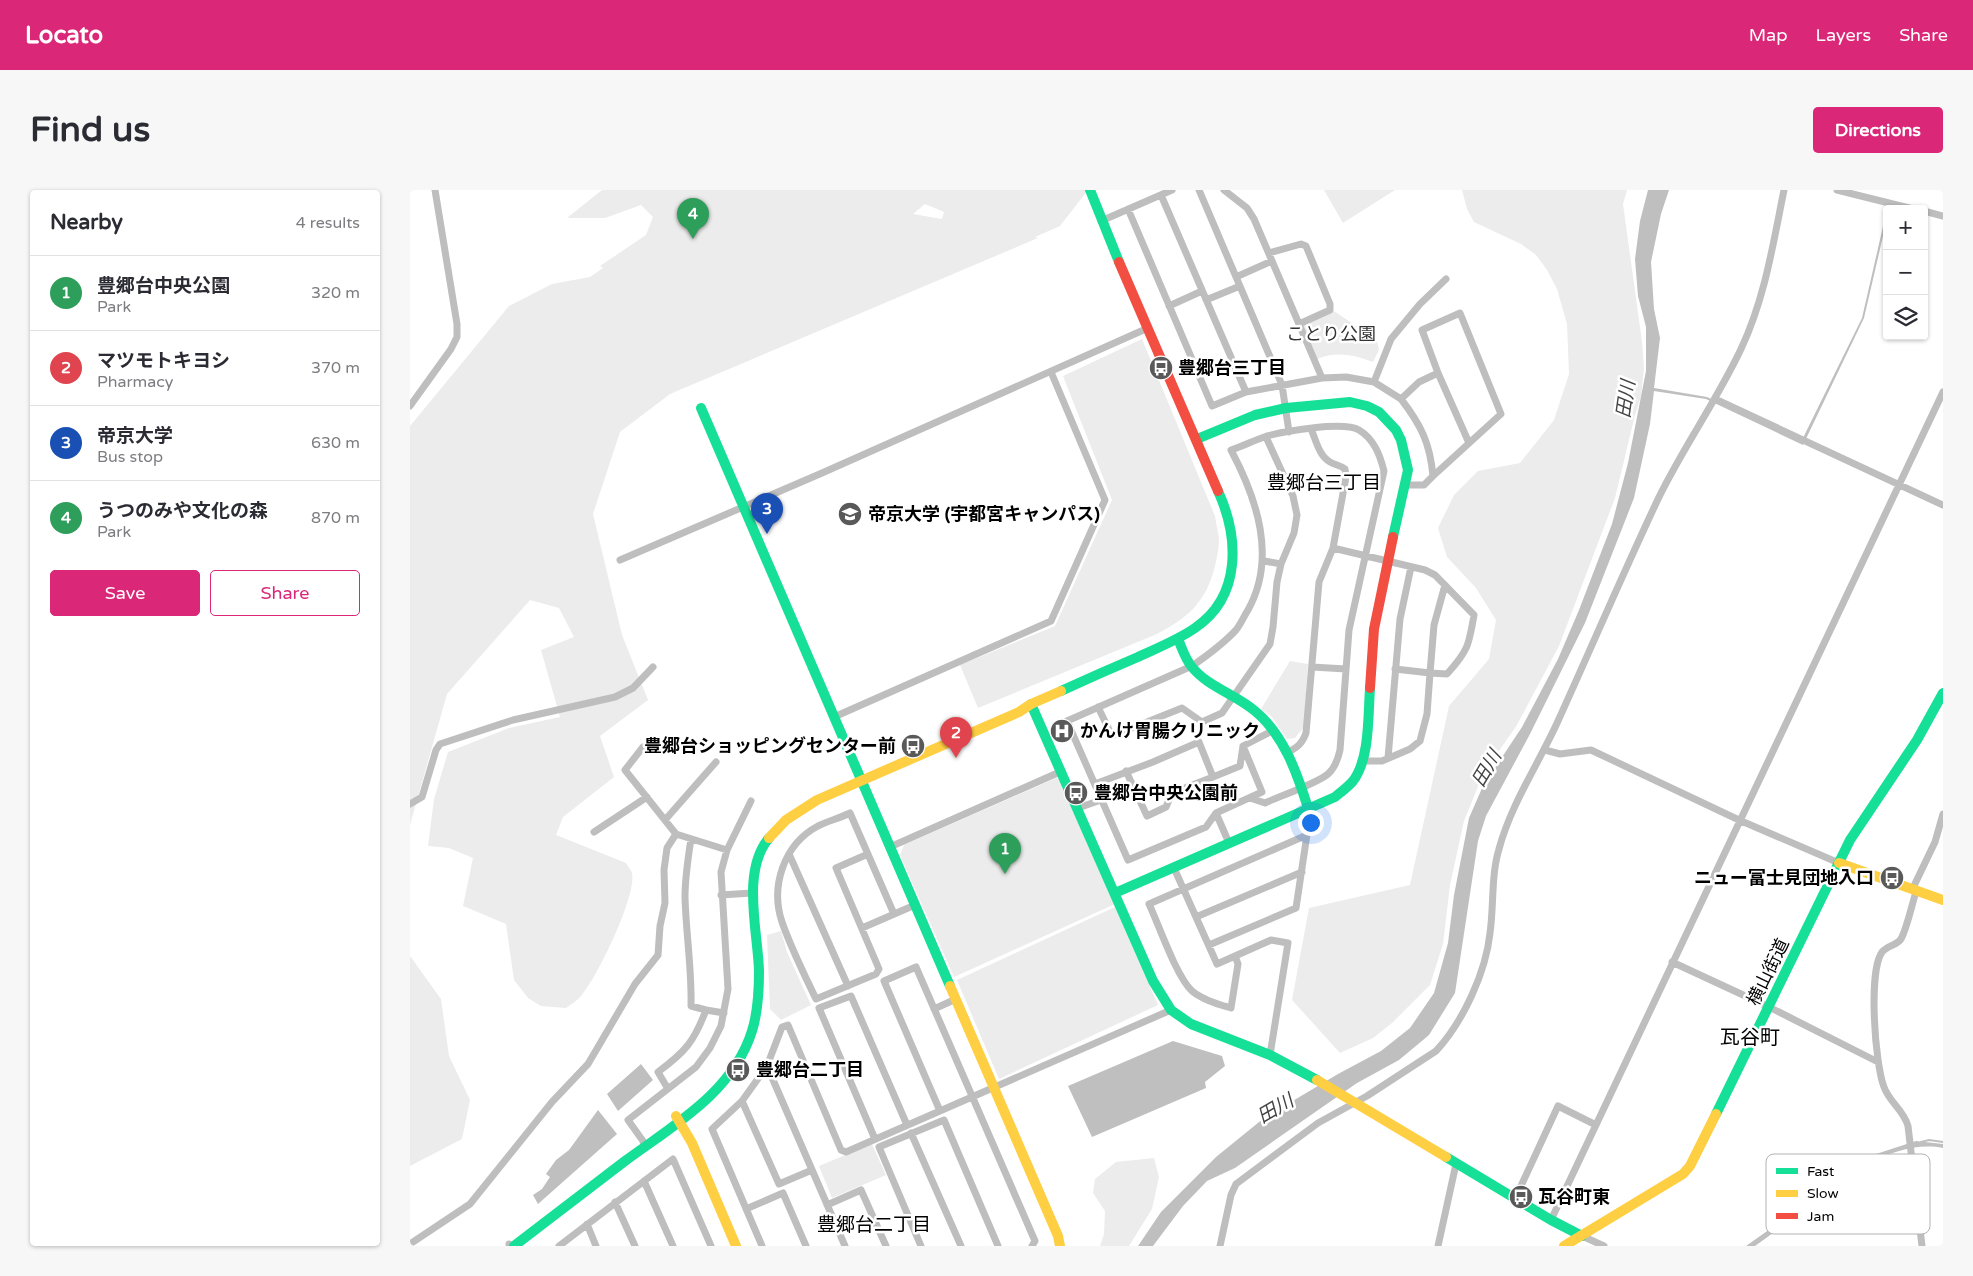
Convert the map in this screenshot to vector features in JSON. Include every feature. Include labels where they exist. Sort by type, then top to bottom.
[{"type":"street","points":[[410,406],[451,349],[457,336],[457,324],[435,190]]},
{"type":"street","points":[[509,1245],[678,1118],[706,1100],[723,1084],[737,1064],[750,1038],[755,1020],[759,988],[749,893],[754,870],[763,846],[778,826],[804,806],[860,777],[1018,712],[1031,704],[1178,639],[1199,626],[1217,607],[1225,593],[1234,564],[1234,545],[1229,519],[1220,492],[1100,220],[1090,190]]},
{"type":"street","points":[[1100,220],[1172,190]]},
{"type":"street","points":[[1198,190],[1282,385],[1289,432]]},
{"type":"street","points":[[1224,190],[1247,208],[1254,218],[1322,378]]},
{"type":"street","points":[[1220,1246],[1231,1195],[1236,1184],[1318,1123],[1436,1051],[1445,1042],[1466,1006],[1476,984],[1490,936],[1498,849],[1519,800],[1545,750],[1660,495],[1716,398],[1741,348],[1765,282],[1784,190]]},
{"type":"street","points":[[1837,190],[1897,205]]},
{"type":"street","points":[[1161,195],[1246,392]]},
{"type":"street","points":[[1128,209],[1212,406],[1246,392],[1322,378],[1346,377],[1374,382],[1401,399],[1417,420],[1431,454],[1433,476]]},
{"type":"street","points":[[1928,213],[1943,216]]},
{"type":"street","points":[[1268,253],[1301,244],[1306,246],[1330,304],[1330,310],[1299,324]]},
{"type":"street","points":[[1236,277],[1272,261]]},
{"type":"street","points":[[1374,382],[1392,339],[1420,304],[1446,279]]},
{"type":"street","points":[[1206,300],[1240,286]]},
{"type":"street","points":[[1169,306],[1202,291]]},
{"type":"street","points":[[1406,485],[1424,485],[1501,414],[1460,313],[1422,330],[1469,443]]},
{"type":"street","points":[[620,560],[744,508],[1148,328]]},
{"type":"street","points":[[834,717],[1051,621],[1105,500],[1051,372]]},
{"type":"street","points":[[1401,399],[1419,382],[1438,372]]},
{"type":"street","points":[[1551,1220],[1943,392]]},
{"type":"street","points":[[1716,398],[1943,505]]},
{"type":"street","points":[[1115,893],[1335,797],[1354,781],[1362,761],[1367,734],[1374,629],[1387,561],[1408,470],[1401,440],[1396,430],[1379,412],[1367,406],[1350,402],[1286,408],[1255,415],[1197,439]]},
{"type":"street","points":[[701,408],[1058,1236],[1060,1246]]},
{"type":"street","points":[[1243,746],[1262,792],[1216,813],[1206,827],[1128,860],[1067,721],[1192,666],[1210,654],[1237,628],[1254,598],[1264,561],[1262,533],[1256,510],[1231,450],[1266,436],[1289,432],[1342,425],[1358,429],[1371,440],[1381,456],[1384,472],[1350,630],[1340,750],[1336,763],[1328,774],[1265,802],[1250,798]]},
{"type":"street","points":[[1286,753],[1297,748],[1303,742],[1306,732],[1319,582],[1333,548],[1346,477],[1345,469],[1322,456],[1311,429]]},
{"type":"street","points":[[1098,707],[1112,736],[1182,708],[1202,722],[1222,713],[1270,644],[1277,582],[1294,534],[1297,515],[1293,496],[1266,436]]},
{"type":"street","points":[[1333,548],[1425,570],[1435,575],[1474,615],[1469,645],[1463,657],[1447,674],[1395,669]]},
{"type":"street","points":[[1264,561],[1282,564]]},
{"type":"street","points":[[1388,758],[1400,619],[1412,567]]},
{"type":"street","points":[[1362,761],[1388,758],[1410,749],[1420,741],[1427,714],[1434,625],[1444,586]]},
{"type":"street","points":[[1178,639],[1192,666],[1217,686],[1255,711],[1274,730],[1286,753],[1308,808],[1307,835],[1296,908],[1209,946]]},
{"type":"street","points":[[410,804],[422,797],[436,750],[440,744],[513,720],[614,697],[633,688],[653,667]]},
{"type":"street","points":[[1312,667],[1346,669]]},
{"type":"street","name":"横山街道","points":[[1564,1246],[1668,1184],[1683,1174],[1690,1166],[1850,840],[1917,740],[1943,693]]},
{"type":"street","points":[[1031,704],[1153,981],[1172,1010],[1182,1019],[1199,1028],[1270,1055],[1316,1079],[1551,1220],[1604,1246]]},
{"type":"street","points":[[1243,746],[1274,730]]},
{"type":"street","points":[[1095,784],[1199,742],[1213,777]]},
{"type":"street","points":[[643,746],[625,770],[676,834],[727,850]]},
{"type":"street","points":[[1126,771],[1146,816],[1166,807],[1172,793],[1240,766],[1243,746]]},
{"type":"street","points":[[1545,750],[1560,754],[1591,750],[1739,820],[1839,863],[1943,900]]},
{"type":"street","points":[[665,820],[716,762]]},
{"type":"street","points":[[890,847],[1062,772]]},
{"type":"street","points":[[594,832],[647,797]]},
{"type":"street","points":[[1078,808],[1101,800]]},
{"type":"street","points":[[644,1144],[628,1120],[696,1067],[721,1026],[728,989],[721,872],[727,850],[751,801]]},
{"type":"street","points":[[868,854],[836,868],[879,969],[876,974],[816,999],[781,921],[777,891],[783,865],[789,854],[801,840],[817,827],[850,813],[868,854],[894,914]]},
{"type":"street","points":[[1216,813],[1229,843]]},
{"type":"street","points":[[1911,1154],[1906,1117],[1884,1088],[1878,1062],[1874,1004],[1875,975],[1882,952],[1900,940],[1914,891],[1935,842],[1943,814]]},
{"type":"street","points":[[410,1244],[470,1204],[552,1102],[588,1064],[635,984],[658,955],[660,926],[665,903],[664,870],[666,856],[676,834]]},
{"type":"street","points":[[1235,956],[1238,964],[1231,1008],[1209,1001],[1193,991],[1183,980],[1149,904],[1307,835]]},
{"type":"street","points":[[692,839],[686,869],[685,898],[692,985],[691,1006],[724,1013]]},
{"type":"street","points":[[789,854],[848,986]]},
{"type":"street","points":[[1174,868],[1216,964],[1271,940],[1288,943],[1270,1055]]},
{"type":"street","points":[[1196,917],[1302,872]]},
{"type":"street","points":[[722,895],[749,893]]},
{"type":"street","points":[[862,928],[915,905]]},
{"type":"street","points":[[1672,962],[1769,1007],[1878,1062]]},
{"type":"street","points":[[940,1110],[884,981],[916,968],[1035,1241],[1032,1246]]},
{"type":"street","points":[[875,1139],[819,1008],[851,996],[907,1125]]},
{"type":"street","points":[[934,1009],[956,999]]},
{"type":"street","points":[[668,1089],[658,1072],[680,1056],[698,1030],[706,1010]]},
{"type":"street","points":[[762,1246],[712,1128],[742,1101],[767,1066],[782,1027],[788,1025],[841,1150],[846,1152],[1172,1010]]},
{"type":"street","points":[[767,1066],[845,1246]]},
{"type":"street","points":[[742,1101],[779,1184],[812,1170]]},
{"type":"street","points":[[1515,1199],[1558,1106],[1596,1125]]},
{"type":"street","points":[[678,1118],[698,1154],[736,1246]]},
{"type":"street","points":[[921,1246],[879,1147],[944,1120],[998,1246]]},
{"type":"street","points":[[912,1133],[962,1246]]},
{"type":"street","points":[[559,1246],[673,1159],[711,1246]]},
{"type":"street","points":[[1438,1246],[1456,1164]]},
{"type":"street","points":[[644,1180],[673,1246]]},
{"type":"street","points":[[827,1206],[861,1190],[886,1246]]},
{"type":"street","points":[[746,1209],[783,1193],[806,1246]]},
{"type":"street","points":[[616,1202],[635,1246]]},
{"type":"street","points":[[587,1224],[596,1246]]},
{"type":"green space","points":[[602,190],[1088,190],[1060,226],[1035,237],[1038,238],[670,394],[620,432],[593,514],[622,635],[648,700],[600,736],[614,777],[563,817],[556,835],[626,863],[632,873],[632,884],[622,917],[596,972],[581,996],[566,1008],[541,1006],[528,998],[514,980],[506,924],[463,906],[473,858],[449,848],[428,846],[434,799],[448,752],[509,728],[560,717],[541,650],[574,637],[559,608],[530,600],[447,694],[410,825],[410,426],[509,306],[552,284],[590,277],[603,268],[600,266],[646,235],[653,217],[641,205],[605,218],[567,218]],"holes":[[[925,204],[944,212],[942,219],[913,214]]]},
{"type":"green space","points":[[1324,190],[1395,190],[1343,223]]},
{"type":"green space","points":[[1462,190],[1627,190],[1623,204],[1642,342],[1644,368],[1641,396],[1615,498],[1559,646],[1517,725],[1483,774],[1464,821],[1450,885],[1443,944],[1430,985],[1392,1023],[1373,1038],[1340,1053],[1292,1000],[1309,908],[1410,885],[1449,706],[1489,659],[1496,620],[1476,588],[1447,557],[1438,528],[1454,495],[1478,471],[1520,463],[1554,420],[1569,374],[1567,324],[1557,289],[1547,270],[1536,255],[1521,244],[1474,222],[1467,209]]},
{"type":"green space","name":"ことり公園","points":[[1334,311],[1377,340],[1379,350],[1373,362],[1345,355],[1332,355],[1317,359],[1302,325]]},
{"type":"green space","points":[[1142,339],[1215,516],[1219,539],[1218,549],[1215,566],[1207,589],[1187,615],[1157,634],[978,708],[960,665],[1055,626],[1112,500],[1063,376]]},
{"type":"green space","points":[[1290,661],[1308,664],[1304,727],[1295,738],[1287,739],[1272,717],[1261,709]]},
{"type":"green space","points":[[1056,778],[1064,781],[1115,904],[954,977],[900,855],[904,845]]},
{"type":"green space","points":[[1115,907],[1158,1005],[999,1079],[957,980]]},
{"type":"green space","points":[[781,931],[787,952],[811,1005],[781,1020],[770,1009],[767,935]]},
{"type":"green space","points":[[410,956],[441,999],[449,1056],[470,1100],[462,1139],[410,1166]]},
{"type":"green space","points":[[872,1144],[886,1175],[832,1198],[819,1166]]},
{"type":"green space","points":[[1154,1158],[1159,1177],[1152,1209],[1129,1246],[1100,1246],[1104,1234],[1105,1211],[1093,1193],[1095,1179],[1116,1162]]},
{"type":"shaded area","points":[[1648,190],[1669,190],[1661,214],[1651,262],[1654,309],[1660,338],[1654,388],[1707,397],[1801,442],[1862,318],[1883,226],[1883,236],[1864,318],[1803,445],[1706,399],[1654,391],[1650,424],[1634,498],[1585,623],[1530,734],[1486,816],[1478,841],[1455,993],[1429,1035],[1399,1060],[1357,1083],[1235,1168],[1207,1181],[1183,1206],[1153,1246],[1138,1246],[1161,1212],[1216,1157],[1264,1118],[1381,1051],[1410,1028],[1434,993],[1448,943],[1454,895],[1469,818],[1483,786],[1522,727],[1558,659],[1612,524],[1628,463],[1646,371],[1646,327],[1638,296],[1635,259],[1640,221]]},
{"type":"shaded area","points":[[1173,1041],[1222,1056],[1225,1066],[1205,1082],[1206,1088],[1092,1137],[1068,1086]]},
{"type":"shaded area","points":[[641,1064],[653,1080],[618,1111],[607,1094]]},
{"type":"shaded area","points":[[598,1110],[617,1134],[538,1204],[533,1195],[542,1189],[550,1177],[546,1174],[556,1160],[569,1150]]},
{"type":"shaded area","points":[[1916,1141],[1943,1144],[1943,1148],[1915,1147],[1892,1154],[1876,1154]]},
{"type":"shaded area","points":[[1766,1232],[1766,1234],[1772,1234],[1755,1246],[1746,1246]]},
{"type":"waterway","points":[[1921,1142],[1929,1140],[1943,1142]]},
{"type":"traffic: fast","points":[[1090,190],[1119,262]]},
{"type":"traffic: fast","points":[[1197,439],[1255,415],[1286,408],[1350,402],[1367,406],[1379,412],[1396,430],[1401,440],[1408,470],[1393,537]]},
{"type":"traffic: fast","points":[[701,408],[950,986]]},
{"type":"traffic: fast","points":[[1061,691],[1175,640],[1195,628],[1210,615],[1221,600],[1228,583],[1232,565],[1230,527],[1218,491]]},
{"type":"traffic: fast","points":[[1178,639],[1187,661],[1198,674],[1247,705],[1274,731],[1294,768],[1308,808]]},
{"type":"traffic: fast","points":[[1115,893],[1335,797],[1353,781],[1363,761],[1367,736],[1370,688]]},
{"type":"traffic: fast","points":[[1716,1114],[1850,840],[1917,740],[1943,693]]},
{"type":"traffic: fast","points":[[1031,704],[1153,981],[1171,1010],[1191,1024],[1270,1055],[1317,1080]]},
{"type":"traffic: fast","points":[[514,1246],[700,1105],[731,1072],[743,1053],[754,1024],[758,994],[759,971],[753,902],[755,867],[760,852],[769,838]]},
{"type":"traffic: fast","points":[[1446,1157],[1551,1220],[1582,1236]]},
{"type":"traffic: slow","points":[[769,838],[786,820],[817,800],[1019,712],[1031,704],[1061,691]]},
{"type":"traffic: slow","points":[[1839,863],[1943,900]]},
{"type":"traffic: slow","points":[[950,986],[1058,1236],[1060,1246]]},
{"type":"traffic: slow","points":[[1317,1080],[1446,1157]]},
{"type":"traffic: slow","points":[[1564,1246],[1683,1174],[1690,1166],[1716,1114]]},
{"type":"traffic: slow","points":[[676,1116],[692,1143],[736,1246]]},
{"type":"traffic: jam","points":[[1119,262],[1218,491]]},
{"type":"traffic: jam","points":[[1370,688],[1374,629],[1393,537]]},
{"type":"place","name":"うつのみや文化の森","points":[[693,239]]},
{"type":"place","name":"豊郷台三丁目","points":[[1161,368]]},
{"type":"place","name":"帝京大学 (宇都宮キャンパス)","points":[[850,514]]},
{"type":"place","name":"帝京大学","points":[[767,534]]},
{"type":"place","name":"かんけ胃腸クリニック","points":[[1062,731]]},
{"type":"place","name":"豊郷台ショッピングセンター前","points":[[913,746]]},
{"type":"place","name":"マツモトキヨシ","points":[[956,758]]},
{"type":"place","name":"豊郷台中央公園前","points":[[1076,793]]},
{"type":"place","name":"豊郷台中央公園","points":[[1005,874]]},
{"type":"place","name":"ニュー富士見団地入口","points":[[1892,878]]},
{"type":"place","name":"豊郷台二丁目","points":[[738,1070]]},
{"type":"place","name":"瓦谷町東","points":[[1521,1197]]},
{"type":"district","name":"豊郷台三丁目","points":[[1324,482]]},
{"type":"district","name":"瓦谷町","points":[[1750,1037]]},
{"type":"district","name":"豊郷台二丁目","points":[[874,1224]]},
{"type":"water label","name":"田川","points":[[1625,399]]},
{"type":"water label","name":"田川","points":[[1486,768]]},
{"type":"water label","name":"田川","points":[[1275,1108]]}]
